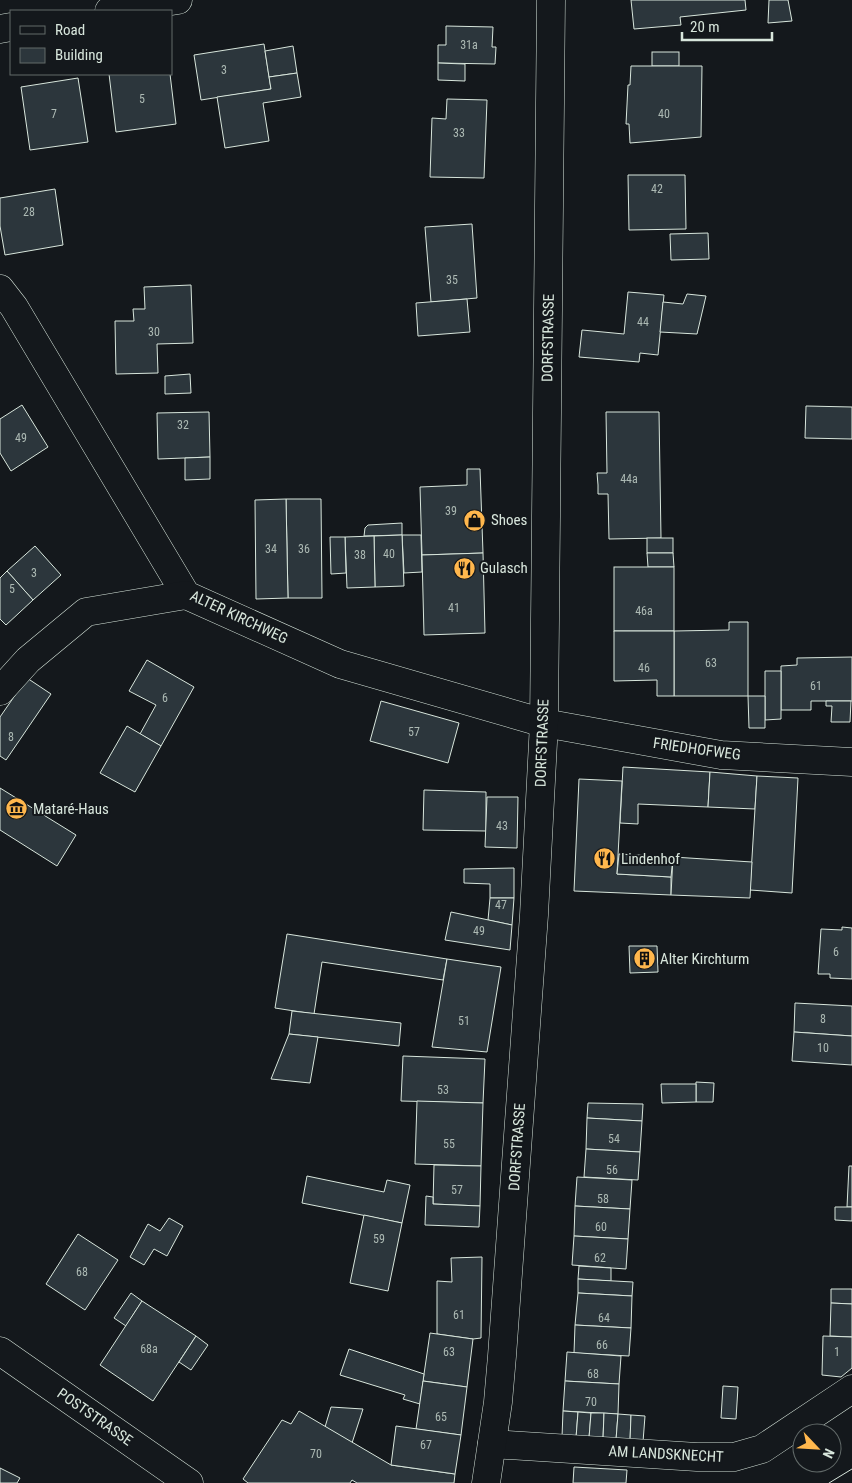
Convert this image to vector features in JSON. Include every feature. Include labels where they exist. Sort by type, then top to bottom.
[{"type":"street","points":[[115,10],[178,0]]},
{"type":"street","name":"DORFSTRASSE","points":[[486,1483],[498,1402],[505,1317],[534,915],[544,723],[551,0]]},
{"type":"street","name":"ALTER KIRCHWEG","points":[[0,289],[19,316],[186,595],[340,664],[544,723]]},
{"type":"street","points":[[0,691],[28,660],[86,612],[186,595]]},
{"type":"street","name":"FRIEDHOFWEG","points":[[544,723],[721,756],[852,762]]},
{"type":"street","name":"POSTSTRASSE","points":[[0,1351],[189,1483]]},
{"type":"street","name":"AM LANDSKNECHT","points":[[492,1444],[697,1457],[734,1457],[762,1449],[852,1389]]},
{"type":"building","points":[[631,0],[745,0],[746,10],[680,17],[681,25],[634,29]]},
{"type":"building","points":[[769,0],[788,0],[792,21],[768,23]]},
{"type":"building","points":[[446,26],[493,27],[492,47],[496,47],[495,64],[438,63],[438,45],[446,45]]},
{"type":"building","points":[[264,44],[271,89],[201,100],[194,55]]},
{"type":"building","points":[[293,46],[297,73],[269,77],[265,51]]},
{"type":"building","points":[[652,52],[679,52],[679,66],[652,66]]},
{"type":"building","points":[[438,63],[465,64],[465,81],[438,80]]},
{"type":"building","points":[[631,66],[702,66],[701,137],[630,143],[629,124],[626,124]]},
{"type":"building","points":[[297,73],[301,97],[263,103],[269,141],[225,148],[217,97],[271,89],[269,77]]},
{"type":"building","points":[[109,75],[170,75],[176,124],[116,132]]},
{"type":"building","points":[[78,78],[88,142],[30,150],[21,87]]},
{"type":"building","points":[[447,99],[487,100],[484,178],[430,177],[432,118],[446,119]]},
{"type":"building","points":[[628,175],[685,175],[686,229],[629,230]]},
{"type":"building","points":[[55,189],[63,245],[5,255],[0,226],[0,198]]},
{"type":"building","points":[[472,224],[477,298],[431,302],[425,227]]},
{"type":"building","points":[[708,233],[709,259],[671,260],[670,234]]},
{"type":"building","points":[[191,285],[193,343],[157,344],[158,373],[116,374],[115,321],[134,321],[133,309],[145,309],[144,287]]},
{"type":"building","points":[[628,292],[664,295],[658,355],[640,353],[639,362],[579,357],[582,330],[624,334]]},
{"type":"building","points":[[687,294],[706,296],[697,334],[660,332],[663,302],[683,304]]},
{"type":"building","points":[[467,299],[470,332],[418,336],[416,303]]},
{"type":"building","points":[[190,374],[191,393],[165,394],[165,376]]},
{"type":"building","points":[[22,405],[48,447],[11,471],[0,453],[0,419]]},
{"type":"building","points":[[806,406],[852,407],[852,439],[805,438]]},
{"type":"building","points":[[209,412],[210,457],[158,459],[157,413]]},
{"type":"building","points":[[606,412],[659,412],[661,538],[609,539],[608,494],[598,494],[597,473],[607,473]]},
{"type":"building","points":[[210,457],[210,479],[185,480],[185,458]]},
{"type":"building","points":[[467,469],[480,469],[483,553],[422,555],[420,487],[467,485]]},
{"type":"building","points":[[286,499],[321,499],[322,598],[288,598]]},
{"type":"building","points":[[286,499],[288,598],[256,599],[255,500]]},
{"type":"building","points":[[402,523],[402,535],[364,536],[365,528],[368,525]]},
{"type":"building","points":[[402,535],[421,535],[422,572],[404,573]]},
{"type":"building","points":[[402,535],[404,586],[375,587],[374,536]]},
{"type":"building","points":[[374,536],[375,587],[347,588],[345,537]]},
{"type":"building","points":[[330,537],[345,537],[346,573],[331,574]]},
{"type":"building","points":[[647,538],[673,538],[673,553],[647,553]]},
{"type":"building","points":[[35,546],[61,575],[33,600],[7,571]]},
{"type":"building","points":[[483,553],[485,633],[424,635],[422,555]]},
{"type":"building","points":[[647,553],[673,553],[674,567],[648,567]]},
{"type":"building","points":[[614,567],[674,567],[674,631],[614,631]]},
{"type":"building","points":[[7,571],[33,600],[6,625],[0,619],[0,578]]},
{"type":"building","points":[[729,622],[748,622],[748,696],[674,696],[674,631],[729,630]]},
{"type":"building","points":[[614,631],[674,631],[674,696],[657,696],[657,680],[614,681]]},
{"type":"building","points":[[852,657],[852,701],[811,701],[811,710],[781,710],[781,666],[797,665],[797,658]]},
{"type":"building","points":[[147,660],[194,687],[161,746],[140,734],[156,705],[129,691]]},
{"type":"building","points":[[765,671],[781,671],[781,719],[765,720]]},
{"type":"building","points":[[27,678],[51,694],[6,760],[0,756],[0,717]]},
{"type":"building","points":[[748,696],[765,696],[765,728],[749,728]]},
{"type":"building","points":[[381,701],[459,723],[448,763],[370,741]]},
{"type":"building","points":[[826,701],[851,701],[850,722],[831,722],[832,706],[826,706]]},
{"type":"building","points":[[127,726],[161,746],[135,792],[100,773]]},
{"type":"building","points":[[623,767],[710,772],[708,807],[638,804],[638,824],[620,823]]},
{"type":"building","points":[[710,772],[757,776],[755,809],[708,807]]},
{"type":"building","points":[[757,776],[798,778],[792,893],[750,890]]},
{"type":"building","points":[[579,779],[622,781],[617,874],[671,877],[671,895],[574,891]]},
{"type":"building","name":"Mataré-Haus","points":[[0,788],[76,835],[57,866],[0,830]]},
{"type":"building","points":[[424,790],[486,792],[486,831],[423,830]]},
{"type":"building","points":[[487,797],[518,797],[517,848],[485,847]]},
{"type":"building","points":[[619,854],[673,857],[671,877],[617,874]]},
{"type":"building","points":[[673,857],[752,862],[750,898],[671,895]]},
{"type":"building","points":[[514,868],[514,898],[490,898],[490,884],[464,883],[464,869]]},
{"type":"building","points":[[490,898],[514,898],[512,925],[488,920]]},
{"type":"building","points":[[451,912],[512,925],[510,950],[445,940]]},
{"type":"building","points":[[842,927],[852,928],[852,979],[830,978],[830,974],[818,974],[821,929],[842,930]]},
{"type":"building","points":[[287,934],[447,959],[443,980],[322,962],[314,1014],[275,1008]]},
{"type":"building","name":"Alter Kirchturm","points":[[629,946],[657,946],[658,972],[630,973]]},
{"type":"building","points":[[447,959],[501,967],[487,1052],[432,1047]]},
{"type":"building","points":[[795,1003],[852,1006],[852,1036],[794,1032]]},
{"type":"building","points":[[292,1011],[401,1023],[399,1046],[289,1034]]},
{"type":"building","points":[[794,1032],[852,1036],[852,1065],[792,1061]]},
{"type":"building","points":[[289,1034],[318,1037],[310,1083],[271,1079]]},
{"type":"building","points":[[403,1056],[485,1059],[483,1103],[401,1101]]},
{"type":"building","points":[[696,1082],[714,1083],[713,1102],[696,1102]]},
{"type":"building","points":[[661,1084],[696,1084],[696,1102],[662,1103]]},
{"type":"building","points":[[417,1101],[483,1103],[481,1166],[415,1164]]},
{"type":"building","points":[[588,1103],[643,1104],[642,1121],[587,1118]]},
{"type":"building","points":[[587,1118],[642,1121],[640,1152],[586,1149]]},
{"type":"building","points":[[586,1149],[640,1152],[638,1180],[584,1177]]},
{"type":"building","points":[[434,1165],[481,1166],[480,1206],[433,1204]]},
{"type":"building","points":[[849,1166],[852,1166],[852,1207],[847,1207]]},
{"type":"building","points":[[307,1176],[384,1192],[387,1180],[410,1185],[402,1223],[302,1203]]},
{"type":"building","points":[[577,1177],[632,1180],[630,1209],[575,1206]]},
{"type":"building","points":[[426,1196],[433,1197],[433,1204],[480,1206],[479,1227],[425,1225]]},
{"type":"building","points":[[575,1206],[630,1209],[628,1239],[574,1236]]},
{"type":"building","points":[[835,1207],[852,1207],[852,1221],[835,1220]]},
{"type":"building","points":[[364,1215],[402,1223],[388,1291],[350,1283]]},
{"type":"building","points":[[169,1218],[183,1226],[167,1256],[154,1249],[144,1265],[130,1257],[148,1224],[160,1231]]},
{"type":"building","points":[[78,1234],[118,1260],[85,1310],[46,1284]]},
{"type":"building","points":[[574,1236],[628,1239],[626,1269],[572,1265]]},
{"type":"building","points":[[482,1257],[481,1338],[473,1339],[437,1334],[437,1281],[452,1282],[451,1258]]},
{"type":"building","points":[[579,1266],[611,1268],[611,1281],[578,1279]]},
{"type":"building","points":[[578,1279],[633,1282],[632,1296],[578,1293]]},
{"type":"building","points":[[831,1289],[852,1289],[852,1304],[831,1303]]},
{"type":"building","points":[[131,1293],[142,1301],[126,1326],[114,1318]]},
{"type":"building","points":[[578,1293],[632,1296],[631,1328],[575,1325]]},
{"type":"building","points":[[142,1301],[196,1336],[153,1401],[100,1365]]},
{"type":"building","points":[[831,1303],[852,1304],[852,1337],[830,1336]]},
{"type":"building","points":[[575,1325],[631,1328],[629,1356],[574,1353]]},
{"type":"building","points":[[430,1333],[473,1339],[467,1387],[423,1381]]},
{"type":"building","points":[[196,1336],[208,1345],[191,1370],[179,1362]]},
{"type":"building","points":[[823,1336],[852,1337],[852,1368],[841,1377],[822,1375]]},
{"type":"building","points":[[349,1349],[424,1374],[420,1404],[403,1399],[405,1395],[340,1375]]},
{"type":"building","points":[[567,1352],[621,1356],[619,1384],[565,1381]]},
{"type":"building","points":[[423,1381],[467,1387],[461,1435],[416,1429]]},
{"type":"building","points":[[565,1381],[619,1384],[618,1414],[563,1411]]},
{"type":"building","points":[[723,1386],[738,1387],[736,1419],[721,1418]]},
{"type":"building","points":[[331,1407],[363,1409],[352,1443],[325,1427]]},
{"type":"building","points":[[299,1411],[391,1465],[455,1474],[454,1483],[357,1483],[352,1480],[350,1483],[248,1483],[243,1479],[282,1420],[291,1424]]},
{"type":"building","points":[[563,1411],[578,1412],[576,1438],[562,1437]]},
{"type":"building","points":[[578,1412],[591,1413],[589,1438],[576,1438]]},
{"type":"building","points":[[591,1413],[604,1413],[603,1439],[589,1438]]},
{"type":"building","points":[[604,1413],[618,1414],[616,1440],[603,1439]]},
{"type":"building","points":[[618,1414],[631,1415],[630,1441],[616,1440]]},
{"type":"building","points":[[631,1415],[645,1416],[643,1442],[630,1441]]},
{"type":"building","points":[[396,1426],[461,1435],[455,1474],[391,1465]]},
{"type":"building","points":[[574,1467],[627,1470],[626,1483],[573,1483]]},
{"type":"building","points":[[0,1468],[20,1478],[17,1483],[0,1483]]},
{"type":"tram line","points":[[829,1483],[852,1469]]},
{"type":"place","name":"Shoes","points":[[475,520]]},
{"type":"place","name":"Gulasch","points":[[464,568]]},
{"type":"place","name":"Mataré-Haus","points":[[17,809]]},
{"type":"place","name":"Lindenhof","points":[[605,859]]},
{"type":"place","name":"Alter Kirchturm","points":[[644,959]]}]
